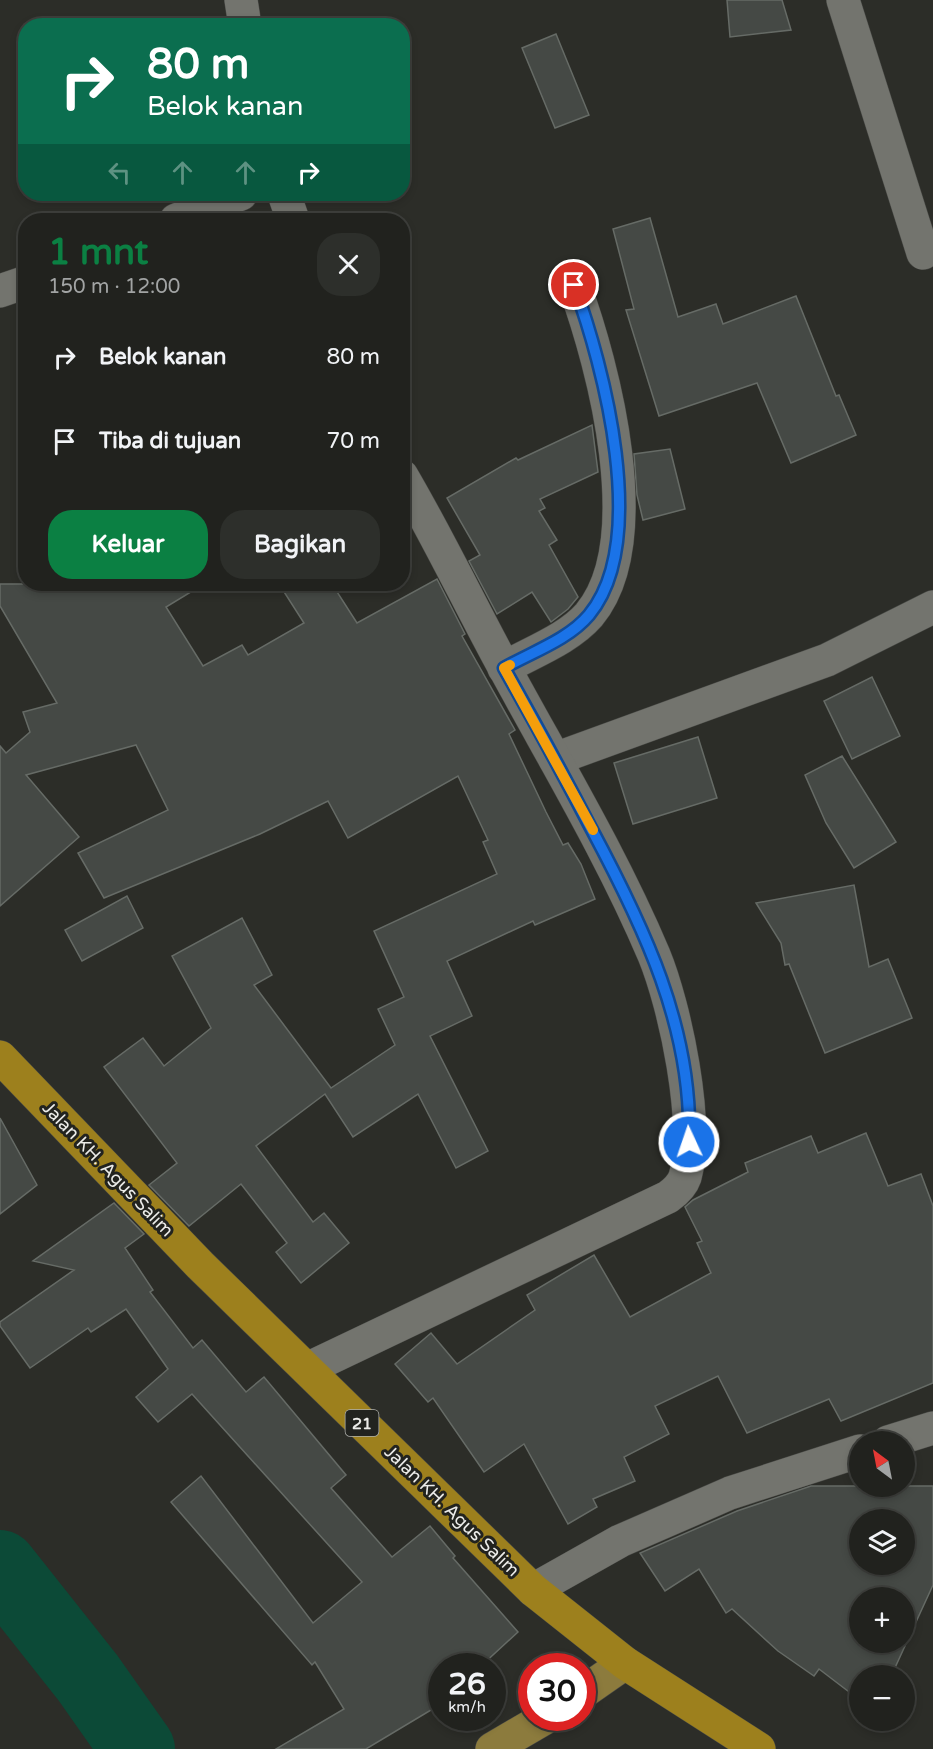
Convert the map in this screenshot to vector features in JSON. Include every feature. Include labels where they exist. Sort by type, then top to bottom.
[{"type":"highway","name":"Jalan KH. Agus Salim","points":[[0,1057],[201,1265],[533,1590],[625,1663],[759,1749]]},
{"type":"main road","points":[[596,1684],[625,1663]]},
{"type":"main road","points":[[492,1749],[523,1731]]},
{"type":"street","points":[[240,0],[243,18]]},
{"type":"street","points":[[843,0],[923,253]]},
{"type":"street","points":[[194,213],[224,201]]},
{"type":"street","points":[[0,291],[18,285]]},
{"type":"street","points":[[504,668],[569,633],[588,615],[604,593],[615,564],[618,535],[613,426],[586,319],[574,285]]},
{"type":"street","points":[[307,1369],[659,1202],[675,1193],[685,1177],[689,1129],[681,1054],[672,1010],[654,956],[618,877],[410,491]]},
{"type":"street","points":[[555,759],[827,660],[933,607]]},
{"type":"street","points":[[915,1434],[933,1428]]},
{"type":"street","points":[[533,1590],[620,1540],[690,1509],[730,1493],[849,1455]]},
{"type":"building","points":[[727,0],[782,0],[791,30],[730,37]]},
{"type":"building","points":[[556,34],[589,115],[555,128],[522,48]]},
{"type":"building","points":[[650,218],[678,317],[716,304],[723,324],[796,296],[836,396],[839,395],[856,435],[791,463],[757,383],[659,416],[626,310],[634,309],[613,229]]},
{"type":"building","points":[[592,425],[598,472],[540,499],[545,508],[539,511],[557,540],[549,545],[578,597],[568,609],[551,622],[532,592],[497,614],[469,561],[480,555],[447,498],[516,458],[518,460]]},
{"type":"building","points":[[670,449],[685,509],[643,520],[637,495],[634,454]]},
{"type":"building","points":[[437,579],[465,634],[462,636],[515,730],[509,734],[546,812],[563,845],[568,843],[581,864],[595,899],[535,925],[533,921],[447,961],[472,1016],[430,1036],[488,1151],[456,1168],[418,1094],[353,1137],[325,1094],[256,1146],[313,1222],[324,1213],[349,1243],[301,1283],[276,1252],[287,1243],[241,1184],[189,1226],[149,1185],[177,1163],[104,1067],[143,1038],[164,1066],[211,1028],[172,956],[242,918],[272,975],[254,985],[331,1088],[395,1045],[378,1009],[404,997],[374,931],[497,874],[483,842],[488,840],[458,776],[348,838],[328,801],[260,834],[104,898],[78,853],[168,810],[136,745],[26,775],[79,837],[0,906],[0,746],[6,753],[30,732],[23,712],[57,703],[0,606],[0,584],[18,584],[18,591],[192,591],[166,607],[203,666],[242,645],[248,655],[304,623],[283,591],[336,591],[357,623]]},
{"type":"building","points":[[872,677],[900,736],[852,759],[824,701]]},
{"type":"building","points":[[698,737],[717,798],[633,824],[614,763]]},
{"type":"building","points":[[842,756],[896,842],[854,868],[826,823],[805,775]]},
{"type":"building","points":[[854,885],[869,967],[888,959],[912,1018],[825,1053],[789,964],[785,965],[781,943],[756,903]]},
{"type":"building","points":[[127,896],[143,928],[82,961],[65,930]]},
{"type":"building","points":[[0,1118],[37,1185],[0,1214]]},
{"type":"building","points":[[866,1133],[888,1186],[921,1174],[933,1206],[933,1383],[841,1421],[829,1399],[747,1433],[718,1376],[655,1406],[669,1434],[624,1457],[635,1481],[593,1499],[597,1507],[568,1524],[524,1444],[484,1472],[433,1398],[428,1402],[395,1364],[431,1333],[457,1364],[535,1310],[527,1295],[594,1255],[630,1317],[711,1273],[697,1243],[702,1241],[685,1207],[693,1200],[748,1172],[745,1163],[811,1136],[818,1153]]},
{"type":"building","points":[[114,1203],[144,1234],[125,1248],[153,1290],[150,1292],[193,1348],[202,1340],[246,1392],[264,1377],[346,1475],[331,1488],[392,1557],[430,1526],[455,1556],[453,1558],[518,1632],[495,1653],[428,1653],[428,1712],[366,1749],[276,1749],[344,1709],[315,1662],[312,1665],[171,1502],[201,1476],[313,1623],[362,1582],[192,1394],[158,1422],[136,1397],[168,1369],[126,1309],[91,1332],[88,1328],[30,1368],[0,1326],[0,1322],[74,1270],[33,1261]]},
{"type":"building","points":[[811,1486],[849,1486],[849,1497],[915,1497],[915,1486],[933,1486],[933,1585],[915,1624],[915,1587],[849,1587],[849,1653],[902,1653],[896,1665],[849,1665],[849,1692],[819,1669],[814,1676],[778,1651],[732,1609],[726,1613],[699,1569],[665,1591],[640,1553],[737,1511]]},
{"type":"waterway","points":[[0,1567],[88,1678],[138,1749]]},
{"type":"slow traffic","points":[[510,665],[504,668],[593,830]]},
{"type":"route","points":[[574,285],[586,319],[613,426],[618,535],[615,564],[604,593],[588,615],[569,633],[504,668],[618,877],[654,956],[672,1010],[681,1054],[689,1142]]}]
